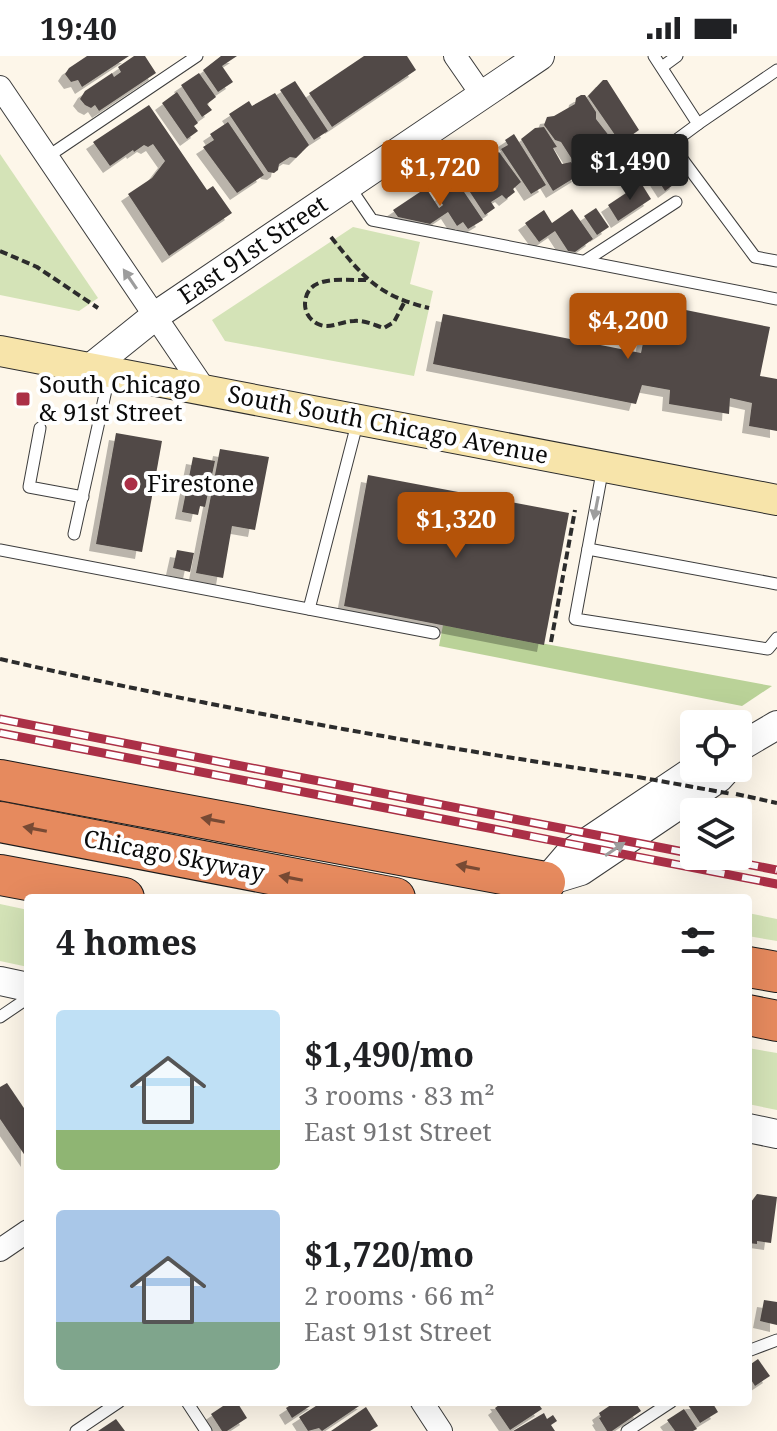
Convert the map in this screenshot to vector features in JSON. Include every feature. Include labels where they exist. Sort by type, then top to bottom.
[{"type":"highway","points":[[0,780],[533,890]]},
{"type":"highway","name":"Chicago Skyway","points":[[0,822],[374,894]]},
{"type":"highway","points":[[0,875],[102,894]]},
{"type":"highway","points":[[752,968],[777,972]]},
{"type":"highway","points":[[752,1016],[777,1021]]},
{"type":"main road","name":"South South Chicago Avenue","points":[[0,351],[777,500]]},
{"type":"street","points":[[455,56],[482,95]]},
{"type":"street","name":"East 91st Street","points":[[100,370],[155,316],[540,56]]},
{"type":"street","points":[[0,87],[205,390]]},
{"type":"street","points":[[752,742],[777,725]]},
{"type":"street","points":[[533,890],[569,854],[680,779]]},
{"type":"street","points":[[533,890],[581,871],[713,782]]},
{"type":"street","points":[[0,981],[24,986]]},
{"type":"street","points":[[752,1129],[777,1134]]},
{"type":"street","points":[[0,1250],[24,1234]]},
{"type":"street","points":[[425,1406],[441,1431]]},
{"type":"lane","points":[[47,157],[197,56]]},
{"type":"lane","points":[[654,56],[698,124]]},
{"type":"lane","points":[[662,67],[677,56]]},
{"type":"lane","points":[[777,70],[671,144],[755,257],[777,261]]},
{"type":"lane","points":[[349,185],[372,220],[777,299]]},
{"type":"lane","points":[[585,261],[676,202]]},
{"type":"lane","points":[[74,534],[83,497],[100,370]]},
{"type":"lane","points":[[309,609],[358,419]]},
{"type":"lane","points":[[40,428],[29,487],[83,497]]},
{"type":"lane","points":[[604,467],[575,619],[768,649],[777,638]]},
{"type":"lane","points":[[588,549],[777,584]]},
{"type":"lane","points":[[0,550],[434,633]]},
{"type":"lane","points":[[0,1017],[24,1001]]},
{"type":"lane","points":[[752,1349],[777,1340]]},
{"type":"lane","points":[[76,1431],[113,1406]]},
{"type":"lane","points":[[190,1406],[206,1431]]},
{"type":"lane","points":[[627,1431],[660,1406]]},
{"type":"path","points":[[331,237],[366,280],[405,301],[429,308]]},
{"type":"path","points":[[0,251],[37,267],[98,308]]},
{"type":"path","points":[[366,280],[327,280],[315,284],[307,293],[305,308],[310,319],[330,327],[358,320],[384,328],[394,322],[405,301]]},
{"type":"path","points":[[551,642],[575,510]]},
{"type":"path","points":[[0,659],[110,684],[456,751],[638,777],[680,779]]},
{"type":"path","points":[[732,782],[777,803]]},
{"type":"green space","points":[[0,154],[98,298],[79,311],[0,295]]},
{"type":"green space","points":[[353,227],[420,242],[410,284],[433,291],[414,376],[225,341],[212,320]]},
{"type":"green space","points":[[443,625],[772,686],[742,706],[439,646]]},
{"type":"green space","points":[[0,904],[24,909],[24,966],[0,961]]},
{"type":"green space","points":[[752,914],[777,919],[777,941],[752,937]]},
{"type":"green space","points":[[752,1049],[777,1053],[777,1110],[752,1105]]},
{"type":"building","points":[[87,56],[129,56],[82,87],[78,80],[71,82],[65,74]]},
{"type":"building","points":[[134,56],[145,56],[156,73],[99,111],[95,105],[91,108],[85,105],[80,99],[85,91],[112,73],[114,77],[121,72],[118,67]]},
{"type":"building","points":[[221,56],[237,56],[222,66],[233,82],[218,92],[203,70]]},
{"type":"building","points":[[364,56],[407,56],[416,70],[332,127],[309,93]]},
{"type":"building","points":[[199,73],[216,97],[207,104],[212,110],[202,117],[181,85]]},
{"type":"building","points":[[603,80],[607,80],[639,130],[618,145],[615,135],[588,96]]},
{"type":"building","points":[[295,81],[328,131],[314,140],[280,90]]},
{"type":"building","points":[[177,92],[198,123],[194,126],[198,131],[187,139],[162,103]]},
{"type":"building","points":[[275,93],[309,145],[296,158],[290,157],[279,164],[274,173],[268,172],[229,114],[249,101],[252,106]]},
{"type":"building","points":[[585,95],[596,112],[596,119],[617,146],[611,148],[616,156],[584,178],[561,142],[555,140],[544,125],[547,117],[575,104],[576,98]]},
{"type":"building","points":[[149,105],[207,190],[213,186],[232,213],[169,256],[128,194],[152,178],[165,161],[153,144],[133,150],[110,166],[93,142]]},
{"type":"building","points":[[228,122],[264,175],[237,193],[203,147],[214,140],[210,134]]},
{"type":"building","points":[[544,127],[557,147],[553,148],[562,164],[571,162],[579,175],[553,191],[521,139],[535,128]]},
{"type":"building","points":[[514,134],[546,185],[531,194],[501,149],[508,145],[505,140]]},
{"type":"building","points":[[499,152],[521,182],[506,199],[502,195],[491,202],[495,208],[485,215],[462,180],[480,168],[491,181],[493,179],[483,163]]},
{"type":"building","points":[[666,165],[677,182],[665,191],[654,174]]},
{"type":"building","points":[[458,183],[483,220],[468,229],[463,222],[457,226],[448,212],[430,224],[398,217],[393,210],[426,188],[439,208],[443,205],[437,197]]},
{"type":"building","points":[[641,183],[651,199],[618,221],[608,205]]},
{"type":"building","points":[[596,208],[609,227],[597,235],[584,216]]},
{"type":"building","points":[[572,209],[593,239],[575,252],[568,251],[555,231],[539,242],[525,223],[544,210],[552,223]]},
{"type":"building","points":[[651,303],[770,327],[760,376],[777,379],[777,431],[749,426],[752,403],[730,398],[729,414],[669,404],[670,390],[642,385],[636,404],[433,364],[443,314],[641,353]]},
{"type":"building","name":"Firestone","points":[[116,433],[162,441],[142,552],[96,544]]},
{"type":"building","points":[[220,449],[269,457],[255,530],[232,526],[223,578],[196,573]]},
{"type":"building","points":[[193,457],[215,461],[205,507],[200,506],[198,515],[182,512]]},
{"type":"building","points":[[368,475],[569,513],[544,645],[344,606]]},
{"type":"building","points":[[177,550],[194,553],[190,572],[173,568]]},
{"type":"building","points":[[7,1083],[24,1108],[24,1154],[0,1119],[0,1087]]},
{"type":"building","points":[[757,1194],[777,1197],[771,1243],[752,1243],[752,1201]]},
{"type":"building","points":[[764,1300],[777,1302],[777,1325],[760,1321]]},
{"type":"building","points":[[758,1359],[770,1376],[755,1386],[752,1381],[752,1363]]},
{"type":"building","points":[[223,1406],[240,1406],[247,1418],[222,1431],[211,1414]]},
{"type":"building","points":[[289,1406],[310,1406],[292,1418],[286,1408]]},
{"type":"building","points":[[316,1406],[359,1406],[322,1431],[319,1428],[308,1431],[299,1417]]},
{"type":"building","points":[[540,1406],[542,1409],[510,1430],[495,1408]]},
{"type":"building","points":[[609,1406],[638,1406],[641,1411],[612,1431],[607,1431],[599,1413]]},
{"type":"building","points":[[689,1406],[714,1406],[718,1412],[700,1423]]},
{"type":"building","points":[[366,1407],[378,1426],[370,1431],[331,1431]]},
{"type":"building","points":[[684,1409],[697,1429],[675,1431],[667,1420]]},
{"type":"building","points":[[544,1413],[547,1419],[553,1415],[557,1421],[551,1425],[555,1431],[513,1431]]},
{"type":"building","points":[[116,1419],[125,1431],[98,1431]]},
{"type":"railway","points":[[0,719],[680,851]]},
{"type":"railway","points":[[0,733],[777,884]]},
{"type":"railway","points":[[752,865],[777,870]]},
{"type":"place","name":"South Chicago & 91st Street","points":[[23,399]]},
{"type":"place","name":"Firestone","points":[[131,484]]}]
